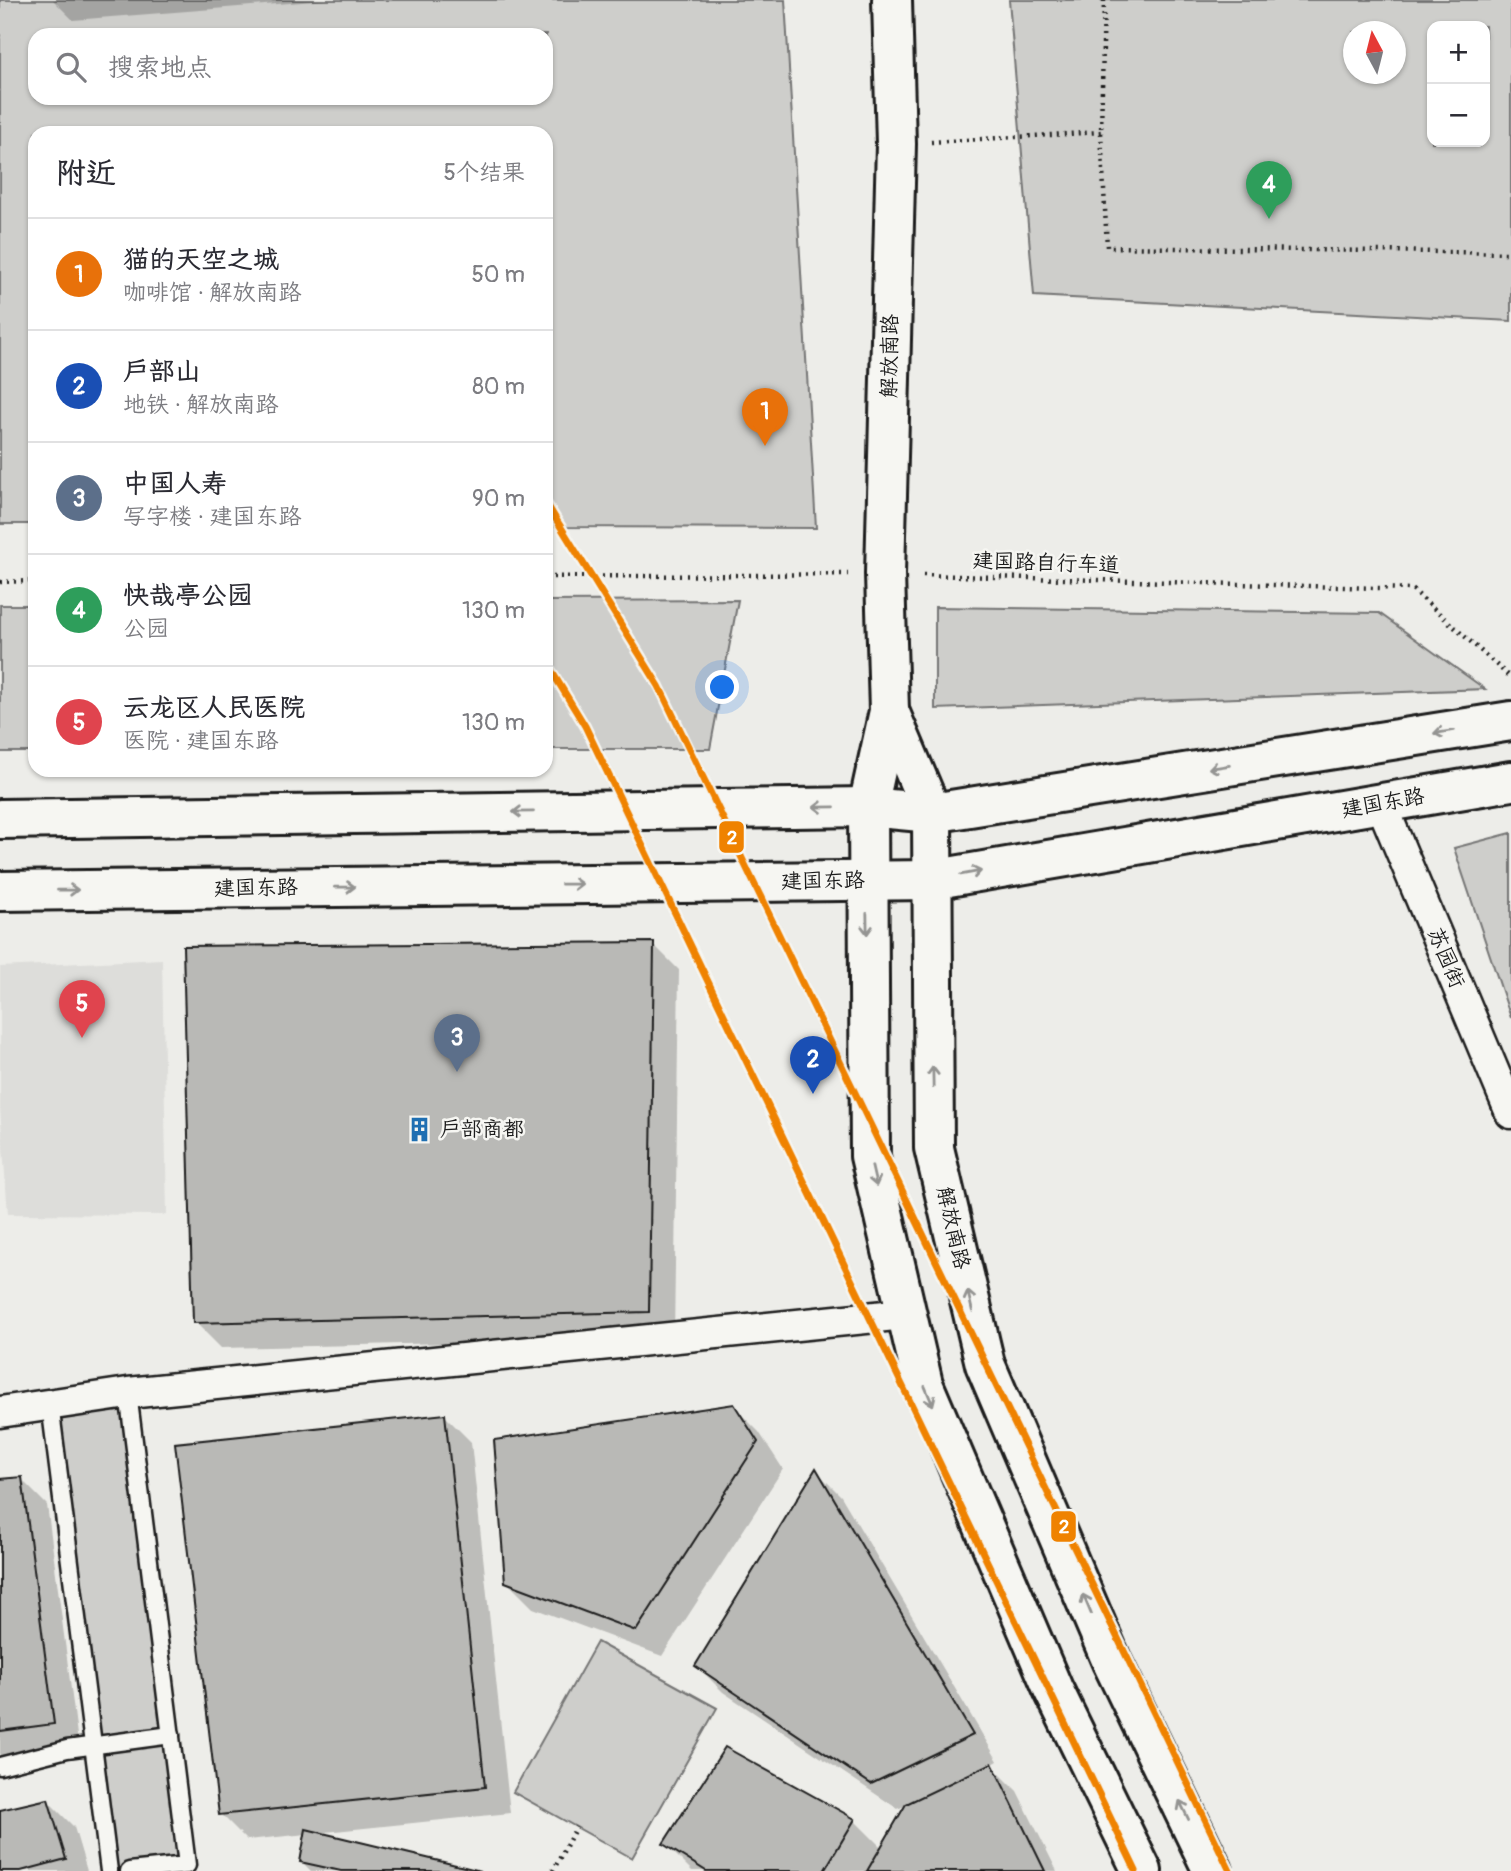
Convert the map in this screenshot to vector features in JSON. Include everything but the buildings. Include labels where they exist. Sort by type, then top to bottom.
[{"type":"main road","name":"解放南路","points":[[892,0],[896,144],[885,574],[889,711],[868,807],[870,1156],[923,1384],[1042,1664],[1142,1871]]},
{"type":"main road","name":"解放南路","points":[[889,711],[932,813],[934,1148],[985,1364],[1112,1662],[1213,1871]]},
{"type":"main road","points":[[0,819],[868,807],[932,813],[1511,721]]},
{"type":"main road","name":"建国东路","points":[[0,891],[932,880],[1511,782]]},
{"type":"street","name":"苏园街","points":[[1381,803],[1511,1113]]},
{"type":"street","points":[[0,1412],[128,1393],[905,1314]]},
{"type":"lane","points":[[128,1393],[187,1865],[129,1871]]},
{"type":"lane","points":[[50,1404],[109,1871]]},
{"type":"lane","points":[[0,1766],[92,1745],[171,1735]]},
{"type":"path","points":[[1104,0],[1101,132],[1107,247],[1511,253]]},
{"type":"path","points":[[896,144],[1101,132]]},
{"type":"path","name":"建国路自行车道","points":[[553,577],[885,574],[1412,589],[1511,678]]},
{"type":"path","points":[[0,582],[28,581]]},
{"type":"path","points":[[553,1871],[576,1827]]},
{"type":"shaded area","points":[[0,0],[785,0],[816,528],[553,527],[553,126],[28,126],[28,524],[0,524]]},
{"type":"shaded area","points":[[1009,0],[1511,0],[1511,321],[1034,296]]},
{"type":"shaded area","points":[[738,600],[710,749],[553,749],[553,601]]},
{"type":"shaded area","points":[[0,605],[28,605],[28,752],[0,752]]},
{"type":"shaded area","points":[[935,607],[1379,613],[1485,689],[935,709]]},
{"type":"shaded area","points":[[1511,833],[1511,1018],[1454,848]]},
{"type":"shaded area","points":[[162,959],[167,1215],[8,1214],[0,1109],[0,967]]},
{"type":"shaded area","points":[[130,1408],[187,1865],[109,1871],[51,1417]]},
{"type":"shaded area","points":[[597,1642],[717,1708],[632,1858],[513,1792]]},
{"type":"transit line","name":"2","points":[[553,514],[659,686],[1230,1871]]},
{"type":"transit line","name":"2","points":[[553,673],[585,726],[1136,1871]]},
{"type":"place","name":"快哉亭公园","points":[[1269,219]]},
{"type":"place","name":"猫的天空之城","points":[[765,446]]},
{"type":"place","name":"云龙区人民医院","points":[[82,1038]]},
{"type":"place","name":"中国人寿","points":[[457,1072]]},
{"type":"place","name":"户部山","points":[[813,1094]]},
{"type":"place","name":"户部商都","points":[[420,1129]]}]
